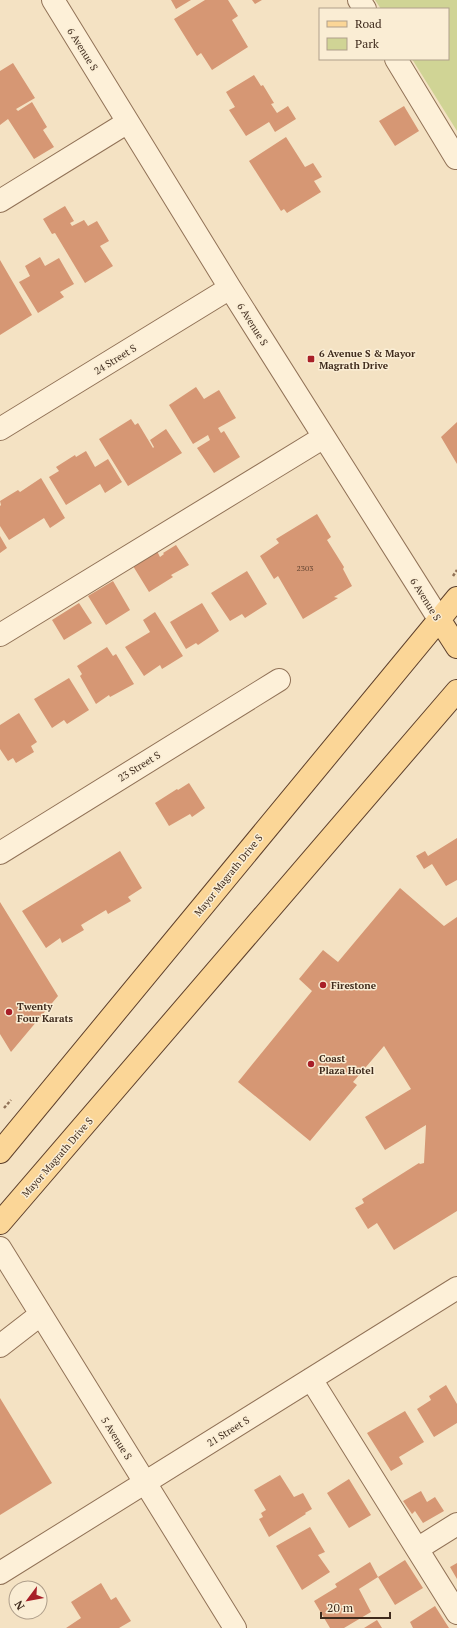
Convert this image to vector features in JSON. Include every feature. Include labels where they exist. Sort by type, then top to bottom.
[{"type":"main road","name":"Mayor Magrath Drive S","points":[[0,1152],[457,598]]},
{"type":"main road","name":"6 Avenue S","points":[[439,619],[457,647]]},
{"type":"main road","name":"Mayor Magrath Drive S","points":[[0,1223],[457,691]]},
{"type":"street","name":"6 Avenue S","points":[[53,0],[230,288],[439,619]]},
{"type":"street","points":[[397,60],[456,158]]},
{"type":"street","points":[[0,201],[128,122]]},
{"type":"street","name":"24 Street S","points":[[0,429],[230,288]]},
{"type":"street","points":[[0,635],[324,437]]},
{"type":"street","name":"23 Street S","points":[[0,853],[279,680]]},
{"type":"street","name":"5 Avenue S","points":[[0,1248],[40,1315],[235,1628]]},
{"type":"street","name":"21 Street S","points":[[0,1574],[457,1288]]},
{"type":"street","points":[[0,1346],[40,1315]]},
{"type":"street","points":[[312,1379],[457,1613]]},
{"type":"street","points":[[417,1549],[457,1524]]},
{"type":"green space","points":[[375,0],[457,0],[457,131],[413,60],[449,60],[449,8],[380,8]]},
{"type":"building","points":[[171,0],[191,0],[176,9]]},
{"type":"building","points":[[205,0],[228,0],[238,16],[232,20],[248,47],[212,70],[201,53],[197,56],[174,19]]},
{"type":"building","points":[[252,0],[262,0],[255,4]]},
{"type":"building","points":[[13,63],[35,98],[16,109],[18,111],[32,102],[47,127],[43,130],[54,147],[34,159],[8,119],[0,125],[0,71]]},
{"type":"building","points":[[254,75],[261,86],[263,85],[274,103],[271,104],[277,113],[288,106],[296,119],[275,132],[269,122],[246,136],[229,110],[235,107],[226,92]]},
{"type":"building","points":[[404,106],[419,131],[395,146],[379,121]]},
{"type":"building","points":[[286,137],[305,167],[313,163],[322,177],[314,181],[321,192],[287,213],[284,209],[281,211],[249,161]]},
{"type":"building","points":[[65,206],[74,221],[70,223],[72,226],[84,220],[88,226],[97,221],[109,241],[100,246],[113,266],[85,283],[55,233],[52,234],[43,219]]},
{"type":"building","points":[[40,257],[45,266],[59,258],[74,284],[60,292],[64,297],[38,313],[19,282],[30,276],[25,266]]},
{"type":"building","points":[[0,260],[32,315],[0,335]]},
{"type":"building","points":[[196,387],[204,399],[219,390],[236,418],[218,428],[221,433],[224,431],[240,457],[214,473],[197,448],[210,440],[208,435],[193,444],[169,405]]},
{"type":"building","points":[[131,419],[135,425],[138,423],[153,448],[154,447],[150,440],[166,429],[182,453],[128,486],[99,439]]},
{"type":"building","points":[[457,422],[457,464],[441,437]]},
{"type":"building","points":[[86,451],[95,467],[108,459],[122,482],[105,493],[100,484],[66,505],[49,477],[59,471],[56,467],[75,455],[76,457]]},
{"type":"building","points":[[41,478],[65,518],[50,528],[44,518],[9,540],[0,526],[0,501],[18,490],[20,492]]},
{"type":"building","points":[[317,514],[331,537],[327,540],[344,567],[343,569],[352,586],[334,597],[338,598],[303,619],[278,576],[274,579],[260,556],[279,543],[276,539]]},
{"type":"building","points":[[0,536],[7,548],[0,553]]},
{"type":"building","points":[[176,545],[189,565],[171,575],[173,577],[149,592],[133,566],[157,551],[160,557],[164,554],[163,553]]},
{"type":"building","points":[[247,571],[267,604],[245,618],[242,614],[230,621],[211,593]]},
{"type":"building","points":[[113,581],[130,610],[106,625],[88,596]]},
{"type":"building","points":[[79,603],[92,623],[64,640],[52,620]]},
{"type":"building","points":[[202,603],[219,631],[198,645],[196,643],[186,649],[170,622]]},
{"type":"building","points":[[155,612],[183,656],[162,669],[160,665],[144,676],[125,647],[150,632],[143,620]]},
{"type":"building","points":[[107,647],[113,656],[116,654],[134,684],[110,697],[109,695],[96,704],[80,676],[82,674],[77,666]]},
{"type":"building","points":[[69,678],[89,710],[67,724],[64,720],[52,728],[34,699]]},
{"type":"building","points":[[19,713],[37,742],[31,746],[34,752],[16,763],[13,758],[8,761],[0,749],[0,725]]},
{"type":"building","points":[[189,783],[205,808],[192,817],[190,814],[169,826],[155,803]]},
{"type":"building","points":[[457,838],[457,880],[446,886],[432,864],[424,869],[416,856],[425,851],[428,856]]},
{"type":"building","points":[[120,851],[142,888],[128,897],[131,901],[108,914],[106,910],[81,925],[84,930],[62,943],[60,938],[46,948],[22,911]]},
{"type":"building","name":"Coast Plaza Hotel","points":[[400,888],[444,926],[457,917],[457,1211],[394,1250],[377,1223],[368,1229],[355,1208],[364,1203],[362,1199],[419,1163],[424,1163],[426,1125],[385,1150],[365,1117],[411,1089],[384,1046],[353,1082],[357,1085],[310,1141],[238,1082],[312,991],[299,979],[323,950],[338,962]]},
{"type":"building","points":[[0,902],[58,996],[11,1052],[0,1034]]},
{"type":"building","points":[[446,1385],[457,1404],[457,1423],[434,1437],[417,1409],[431,1400],[429,1396]]},
{"type":"building","points":[[0,1398],[52,1483],[0,1515]]},
{"type":"building","points":[[405,1411],[424,1442],[399,1457],[403,1464],[391,1471],[367,1433]]},
{"type":"building","points":[[280,1475],[294,1497],[303,1493],[312,1509],[269,1537],[259,1519],[263,1517],[261,1513],[266,1510],[254,1490]]},
{"type":"building","points":[[349,1479],[371,1515],[349,1528],[327,1493]]},
{"type":"building","points":[[421,1491],[427,1502],[435,1497],[444,1511],[423,1523],[415,1511],[412,1514],[403,1501]]},
{"type":"building","points":[[310,1527],[325,1552],[318,1555],[330,1572],[302,1590],[276,1546]]},
{"type":"building","points":[[405,1560],[423,1588],[395,1605],[378,1577]]},
{"type":"building","points":[[370,1562],[378,1577],[359,1589],[371,1612],[344,1628],[330,1628],[314,1601],[337,1587],[335,1584]]},
{"type":"building","points":[[457,1563],[457,1579],[450,1567]]},
{"type":"building","points":[[101,1583],[111,1600],[116,1597],[131,1621],[119,1628],[66,1628],[81,1618],[71,1602]]},
{"type":"building","points":[[435,1606],[449,1628],[413,1628],[410,1622]]},
{"type":"building","points":[[377,1620],[382,1628],[364,1628]]},
{"type":"place","name":"6 Avenue S & Mayor Magrath Drive","points":[[311,359]]},
{"type":"place","name":"Firestone","points":[[323,985]]},
{"type":"place","name":"Twenty Four Karats","points":[[9,1012]]},
{"type":"place","name":"Coast Plaza Hotel","points":[[311,1064]]}]
